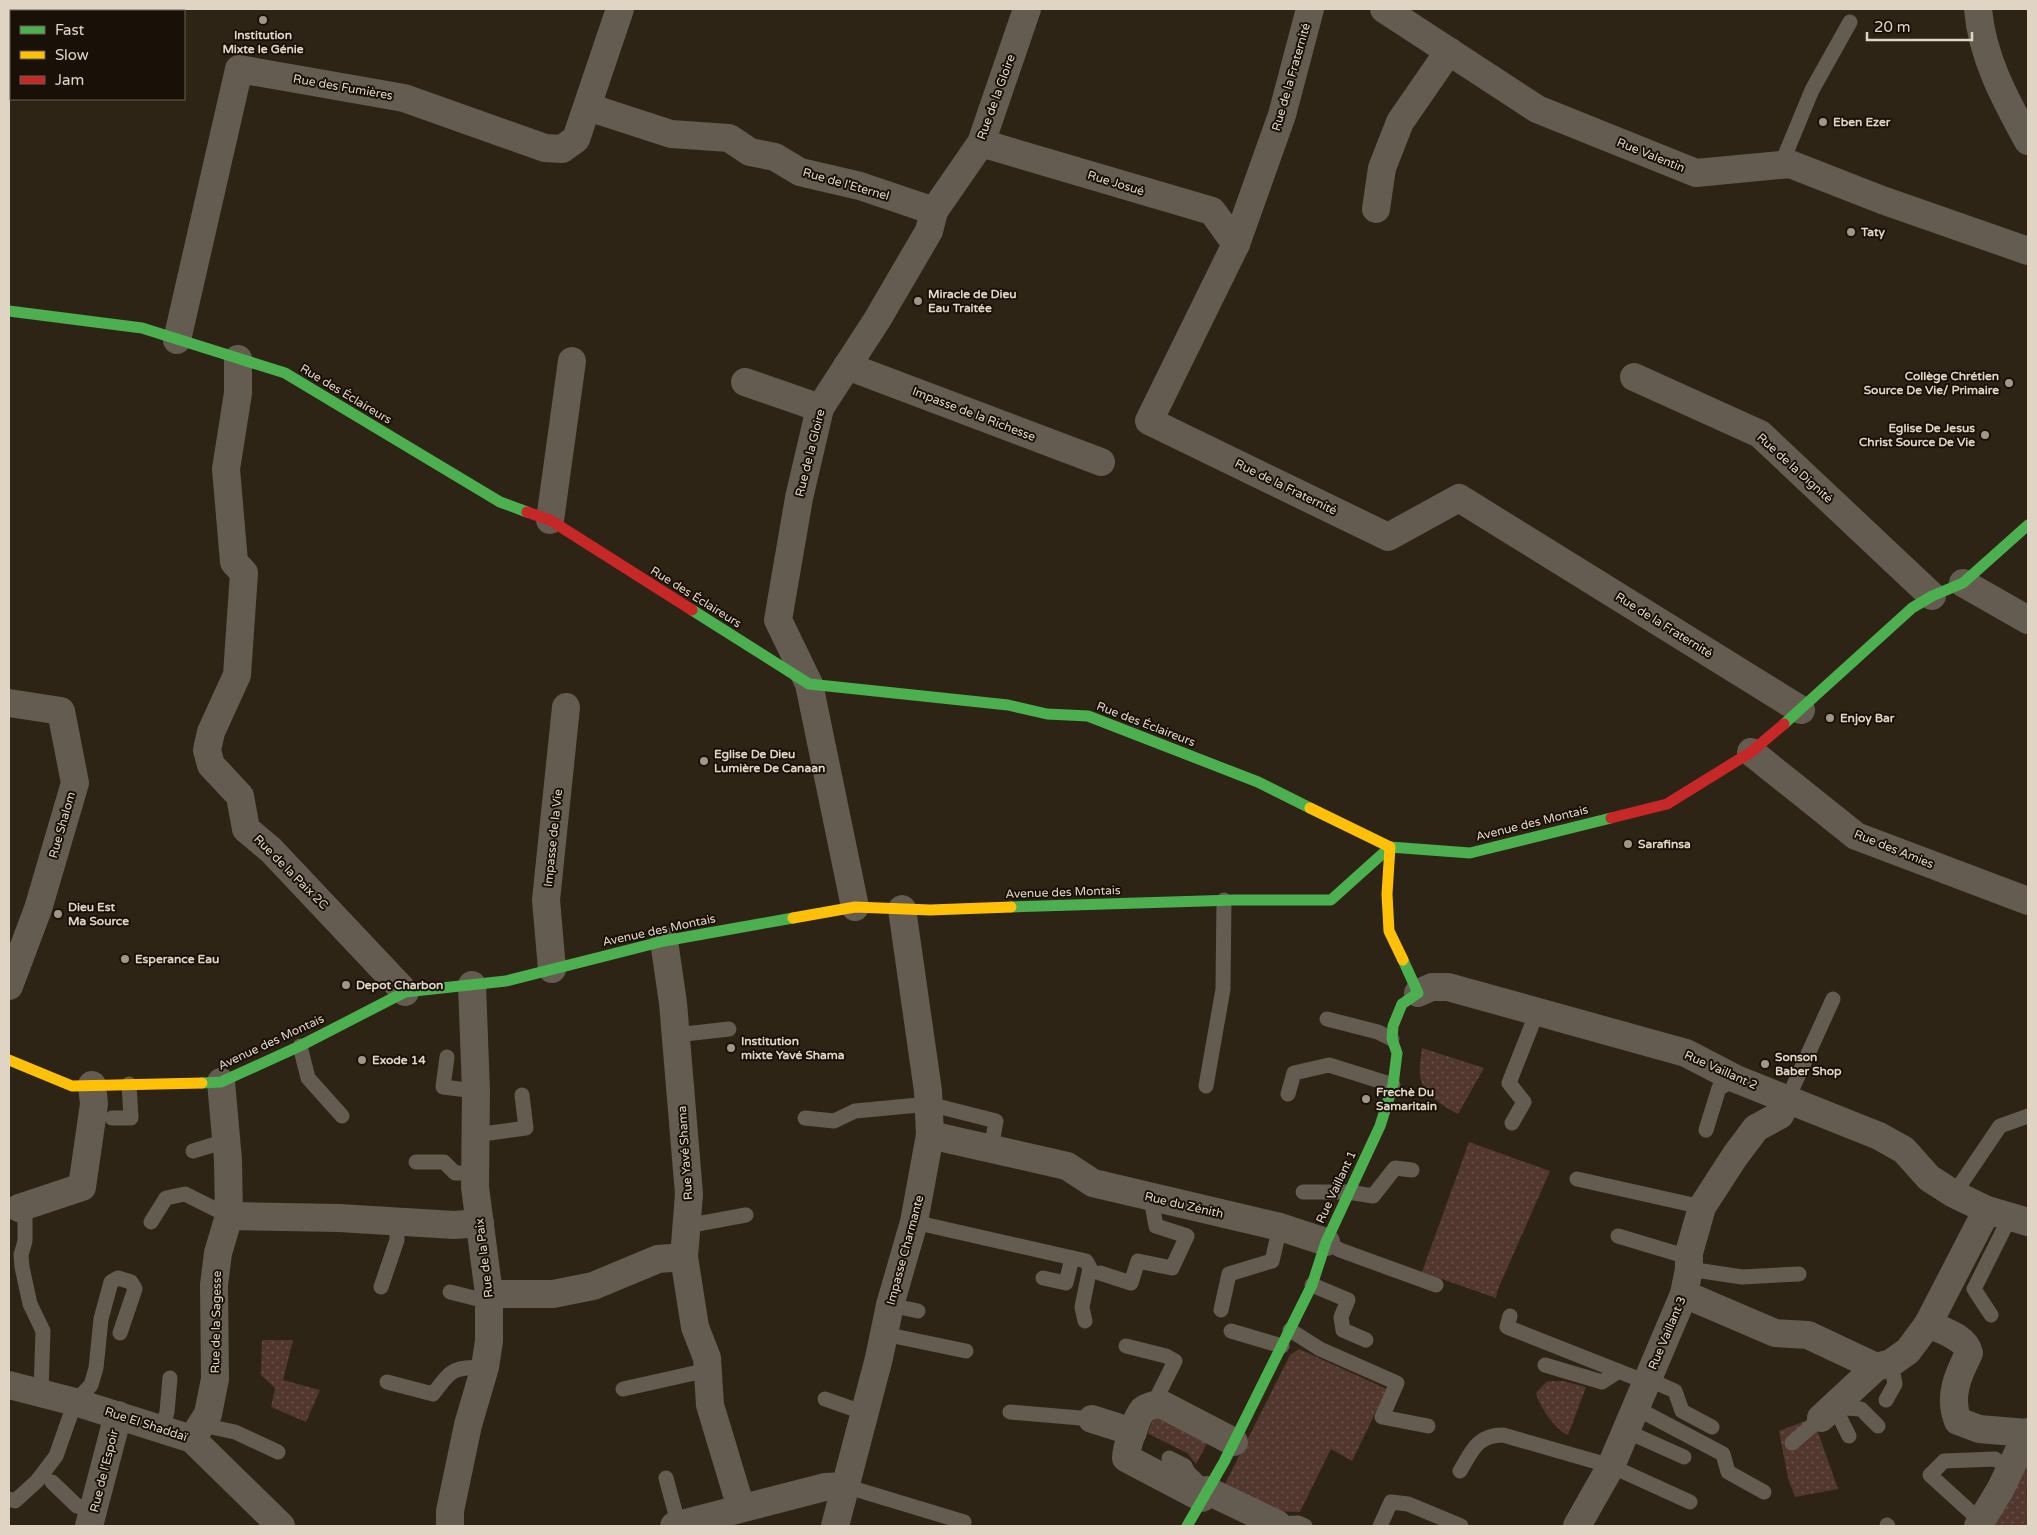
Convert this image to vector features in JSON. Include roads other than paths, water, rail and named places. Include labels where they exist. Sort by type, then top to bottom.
[{"type":"street","name":"Rue des Fumières","points":[[177,340],[239,69],[404,98],[545,148],[562,149],[576,139],[620,9]]},
{"type":"street","name":"Rue de la Gloire","points":[[854,907],[808,684],[778,620],[799,498],[820,408],[877,320],[929,231],[934,211],[981,143],[1027,9]]},
{"type":"street","name":"Rue de la Fraternité","points":[[1310,9],[1282,115],[1236,244],[1149,421],[1388,537],[1459,498],[1801,710]]},
{"type":"street","name":"Rue Valentin","points":[[1384,9],[1537,109],[1696,173],[1790,164],[1882,200],[2028,251]]},
{"type":"street","points":[[1978,9],[1980,30],[1998,86],[2028,141]]},
{"type":"street","points":[[1376,209],[1382,168],[1400,122],[1449,51]]},
{"type":"street","name":"Rue de l'Eternel","points":[[588,107],[671,134],[729,138],[750,152],[775,156],[800,172],[860,186],[934,211]]},
{"type":"street","name":"Rue Josué","points":[[981,143],[1212,211],[1236,244]]},
{"type":"street","name":"Rue des Éclaireurs","points":[[9,312],[142,328],[285,373],[500,502],[550,520],[808,684],[1008,705],[1047,714],[1088,716],[1258,782],[1390,847]]},
{"type":"street","name":"Rue de la Paix 2C","points":[[238,359],[238,393],[226,469],[234,562],[244,573],[236,675],[211,732],[207,750],[211,765],[240,796],[246,829],[272,850],[405,992]]},
{"type":"street","points":[[550,520],[562,422],[572,361]]},
{"type":"street","name":"Impasse de la Richesse","points":[[847,366],[1101,462]]},
{"type":"street","name":"Rue de la Dignité","points":[[1634,377],[1760,434],[1932,596]]},
{"type":"street","points":[[745,382],[820,408]]},
{"type":"street","name":"Avenue des Montais","points":[[9,1060],[72,1086],[221,1082],[300,1046],[405,992],[506,981],[664,941],[854,907],[902,909],[1224,900],[1331,900],[1390,847],[1470,853],[1667,804],[1751,752],[1801,710],[1912,608],[1932,596],[1963,583],[2028,525]]},
{"type":"street","points":[[1963,583],[2028,620]]},
{"type":"street","name":"Rue Shalom","points":[[9,703],[61,711],[75,783],[38,909],[9,986]]},
{"type":"street","name":"Impasse de la Vie","points":[[552,969],[546,900],[566,707]]},
{"type":"street","name":"Rue des Amies","points":[[1751,752],[1856,836],[2028,901]]},
{"type":"street","points":[[1390,847],[1387,894],[1389,931],[1418,993]]},
{"type":"street","name":"Impasse Charmante","points":[[835,1526],[890,1306],[914,1222],[930,1135],[929,1104],[902,909]]},
{"type":"street","name":"Rue Yavé Shama","points":[[664,941],[676,1034],[689,1194],[684,1257],[695,1327],[707,1358],[710,1405],[736,1516]]},
{"type":"street","name":"Rue de la Paix","points":[[450,1526],[450,1511],[468,1425],[485,1366],[489,1341],[489,1294],[475,1173],[476,1091],[472,984]]},
{"type":"street","name":"Rue Vaillant 2","points":[[1418,993],[1432,987],[1448,987],[1686,1053],[1736,1079],[1788,1098],[1879,1136],[1904,1150],[1929,1178],[1954,1194],[2008,1216]]},
{"type":"street","name":"Rue Vaillant 1","points":[[1187,1526],[1234,1442],[1312,1285],[1326,1242],[1380,1126],[1393,1085],[1397,1052],[1392,1039],[1393,1026],[1402,1004],[1418,993]]},
{"type":"street","name":"Rue de la Sagesse","points":[[197,1432],[208,1414],[216,1379],[214,1285],[218,1253],[229,1216],[221,1082]]},
{"type":"street","points":[[18,1210],[82,1188],[94,1104],[92,1085]]},
{"type":"street","name":"Rue Vaillant 3","points":[[1578,1526],[1611,1466],[1646,1382],[1687,1272],[1702,1207],[1735,1156],[1756,1128],[1780,1115],[1788,1098]]},
{"type":"street","name":"Rue du Zénith","points":[[930,1135],[1067,1166],[1093,1183],[1280,1227],[1326,1242]]},
{"type":"street","points":[[229,1216],[397,1221],[454,1225],[480,1223]]},
{"type":"street","points":[[1828,1410],[1884,1365],[1908,1351],[2008,1216]]},
{"type":"street","points":[[489,1294],[553,1294],[593,1286],[658,1259],[684,1257]]},
{"type":"street","points":[[1687,1272],[1775,1333],[1808,1335],[1884,1365]]},
{"type":"street","points":[[1928,1324],[1961,1340],[1968,1346],[1969,1353],[1953,1395],[1954,1411],[1958,1421],[1979,1429],[2028,1433],[2011,1470],[1980,1523]]},
{"type":"street","name":"Rue El Shaddaï","points":[[9,1385],[41,1392],[162,1429],[197,1432],[281,1526]]},
{"type":"street","points":[[1234,1442],[1161,1404],[1153,1405],[1143,1410],[1126,1450],[1126,1458],[1204,1494],[1279,1525]]},
{"type":"street","name":"Rue de l'Espoir","points":[[91,1518],[118,1415]]},
{"type":"street","points":[[1092,1420],[1133,1432]]},
{"type":"street","points":[[678,1526],[736,1516],[825,1487],[845,1486]]},
{"type":"lane","points":[[1781,165],[1812,90],[1850,22]]},
{"type":"lane","points":[[1206,1086],[1223,989],[1224,900]]},
{"type":"lane","points":[[1788,1098],[1833,999]]},
{"type":"lane","points":[[1512,1123],[1524,1102],[1509,1083],[1537,1012]]},
{"type":"lane","points":[[1327,1019],[1378,1032],[1392,1039]]},
{"type":"lane","points":[[676,1034],[729,1029]]},
{"type":"lane","points":[[300,1046],[308,1078],[342,1116]]},
{"type":"lane","points":[[447,1057],[443,1087],[476,1091]]},
{"type":"lane","points":[[1288,1094],[1294,1073],[1329,1065],[1393,1085]]},
{"type":"lane","points":[[1706,1130],[1719,1088],[1736,1079]]},
{"type":"lane","points":[[112,1118],[131,1118],[129,1084]]},
{"type":"lane","points":[[475,1134],[526,1128],[522,1095]]},
{"type":"lane","points":[[805,1118],[834,1121],[854,1111],[929,1104],[996,1121],[991,1148]]},
{"type":"lane","points":[[1954,1194],[2000,1126],[2028,1116]]},
{"type":"lane","points":[[193,1151],[226,1141]]},
{"type":"lane","points":[[416,1162],[444,1162],[456,1173],[475,1173]]},
{"type":"lane","points":[[1303,1192],[1348,1192],[1373,1196],[1395,1168],[1412,1170]]},
{"type":"lane","points":[[1577,1179],[1702,1207]]},
{"type":"lane","points":[[151,1222],[166,1198],[185,1194],[229,1216]]},
{"type":"lane","points":[[1100,1273],[1130,1283],[1138,1261],[1172,1268],[1186,1236],[1156,1226],[1153,1210],[1156,1199]]},
{"type":"lane","points":[[18,1210],[25,1241],[22,1267],[30,1304],[42,1331],[41,1392]]},
{"type":"lane","points":[[686,1226],[746,1215]]},
{"type":"lane","points":[[1991,1315],[1974,1289],[2008,1216]]},
{"type":"lane","points":[[381,1288],[397,1240],[397,1221]]},
{"type":"lane","points":[[914,1222],[1086,1261],[1090,1268],[1082,1307],[1085,1321]]},
{"type":"lane","points":[[1221,1310],[1229,1274],[1272,1261],[1280,1227]]},
{"type":"lane","points":[[1618,1236],[1678,1254],[1687,1272],[1742,1277],[1799,1274]]},
{"type":"lane","name":"Rue du Zénith","points":[[1326,1242],[1340,1250],[1436,1285]]},
{"type":"lane","points":[[1043,1278],[1066,1283],[1072,1258]]},
{"type":"lane","points":[[9,1499],[15,1501],[37,1480],[56,1456],[75,1402],[91,1385],[96,1368],[101,1320],[111,1282],[118,1278],[131,1282],[135,1289],[120,1333]]},
{"type":"lane","points":[[1312,1285],[1348,1300],[1341,1316],[1343,1330],[1366,1340]]},
{"type":"lane","points":[[450,1292],[478,1299],[489,1294]]},
{"type":"lane","points":[[890,1306],[918,1311]]},
{"type":"lane","points":[[1510,1316],[1507,1327],[1646,1382],[1659,1384],[1675,1391],[1682,1411],[1712,1427]]},
{"type":"lane","points":[[1290,1330],[1320,1348],[1397,1383],[1382,1417],[1428,1426]]},
{"type":"lane","points":[[1231,1331],[1282,1346]]},
{"type":"lane","points":[[884,1334],[966,1351]]},
{"type":"lane","points":[[1126,1346],[1166,1356],[1175,1361],[1158,1395],[1161,1404]]},
{"type":"lane","points":[[1545,1365],[1602,1382],[1619,1371]]},
{"type":"lane","points":[[1884,1365],[1896,1384],[1886,1400]]},
{"type":"lane","points":[[387,1382],[433,1394],[450,1372],[464,1366],[485,1366]]},
{"type":"lane","points":[[623,1389],[708,1370]]},
{"type":"lane","points":[[162,1429],[167,1412],[170,1378]]},
{"type":"lane","points":[[825,1398],[864,1413]]},
{"type":"lane","points":[[1792,1443],[1828,1410],[1860,1409],[1878,1426]]},
{"type":"lane","points":[[1828,1410],[1837,1412],[1850,1436]]},
{"type":"lane","points":[[1010,1412],[1092,1420]]},
{"type":"lane","points":[[1630,1420],[1684,1457]]},
{"type":"lane","points":[[1630,1420],[1723,1454],[1728,1472],[1764,1492]]},
{"type":"lane","points":[[197,1432],[235,1432],[278,1452]]},
{"type":"lane","points":[[1460,1471],[1477,1444],[1489,1435],[1503,1435],[1611,1466],[1690,1502]]},
{"type":"lane","points":[[1169,1458],[1185,1466],[1204,1494]]},
{"type":"lane","points":[[1980,1523],[1974,1515],[1930,1475],[1944,1461],[1995,1459],[2011,1470]]},
{"type":"lane","points":[[666,1478],[678,1526]]},
{"type":"lane","points":[[52,1482],[91,1518]]},
{"type":"lane","points":[[845,1486],[964,1522]]},
{"type":"lane","points":[[1380,1526],[1391,1502],[1408,1504],[1461,1526]]},
{"type":"lane","points":[[1279,1525],[1298,1523],[1304,1526]]},
{"type":"place","name":"Institution Mixte le Génie","points":[[263,20]]},
{"type":"place","name":"Eben Ezer","points":[[1823,122]]},
{"type":"place","name":"Taty","points":[[1851,232]]},
{"type":"place","name":"Miracle de Dieu Eau Traitée","points":[[918,301]]},
{"type":"place","name":"Collège Chrétien Source De Vie/ Primaire","points":[[2009,383]]},
{"type":"place","name":"Eglise De Jesus Christ Source De Vie","points":[[1985,435]]},
{"type":"place","name":"Enjoy Bar","points":[[1830,718]]},
{"type":"place","name":"Eglise De Dieu Lumière De Canaan","points":[[704,761]]},
{"type":"place","name":"Sarafinsa","points":[[1628,844]]},
{"type":"place","name":"Dieu Est Ma Source","points":[[58,914]]},
{"type":"place","name":"Esperance Eau","points":[[125,959]]},
{"type":"place","name":"Depot Charbon","points":[[346,985]]},
{"type":"place","name":"Institution mixte Yavé Shama","points":[[731,1048]]},
{"type":"place","name":"Exode 14","points":[[362,1060]]},
{"type":"place","name":"Sonson Baber Shop","points":[[1765,1064]]},
{"type":"place","name":"Frechè Du Samaritain","points":[[1366,1099]]}]
